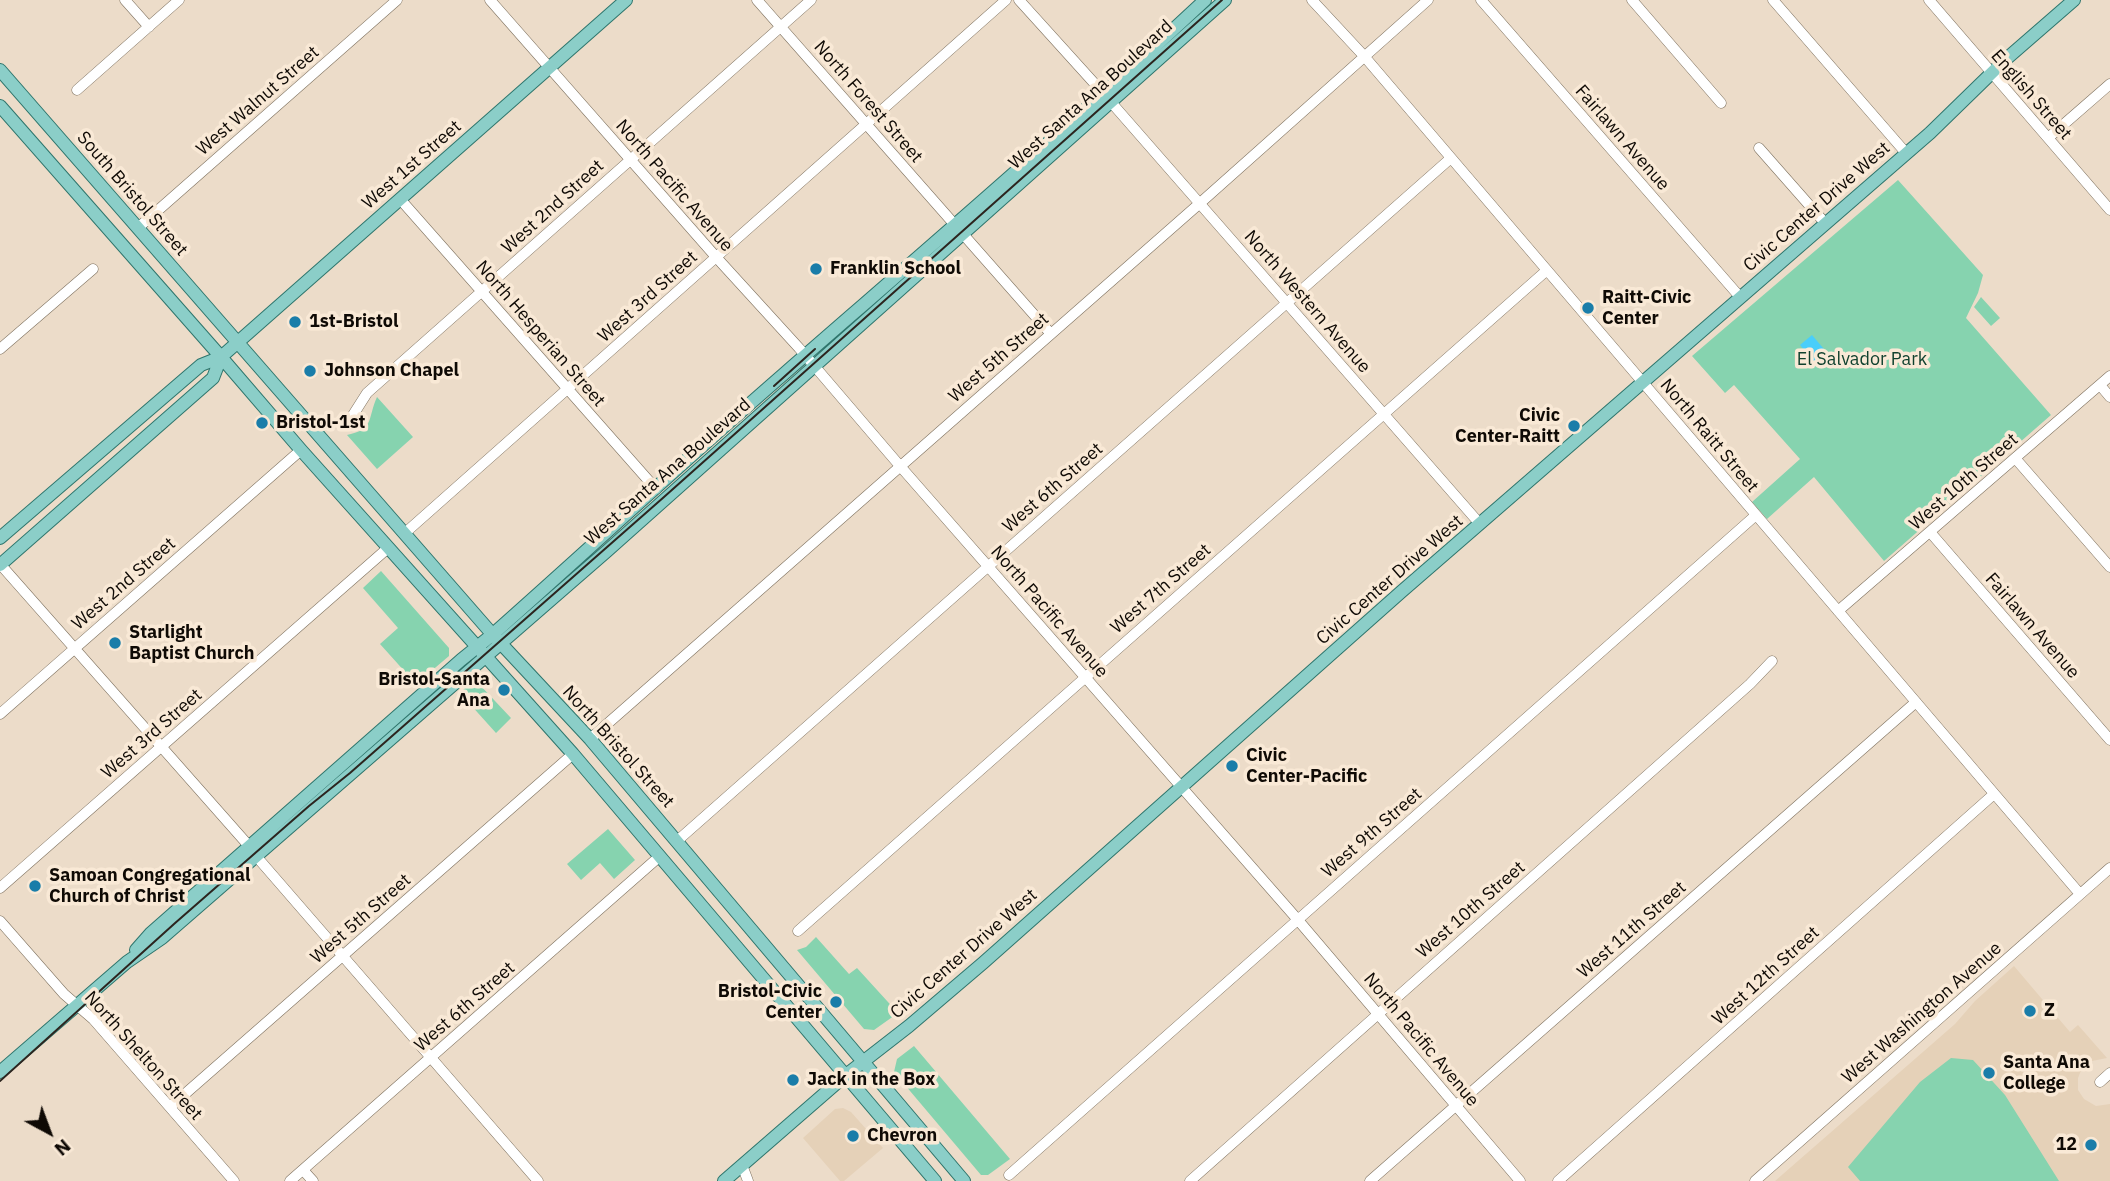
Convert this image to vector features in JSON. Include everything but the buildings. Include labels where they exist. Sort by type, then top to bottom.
[{"type":"main road","name":"West 1st Street","points":[[0,538],[201,365],[221,357],[626,0]]},
{"type":"main road","name":"West Santa Ana Boulevard","points":[[1107,97],[1205,0]]},
{"type":"main road","name":"West Santa Ana Boulevard","points":[[0,1073],[127,962],[162,937],[252,851],[480,652],[607,551],[810,361],[1107,97],[1225,0]]},
{"type":"main road","name":"Civic Center Drive West","points":[[724,1181],[846,1075],[937,1003],[1401,592],[1906,153],[2074,0]]},
{"type":"main road","name":"South Bristol Street","points":[[0,69],[237,343]]},
{"type":"main road","points":[[0,106],[300,450],[573,754],[934,1181]]},
{"type":"main road","name":"North Bristol Street","points":[[237,343],[496,639],[590,739],[964,1181]]},
{"type":"main road","name":"West 1st Street","points":[[0,565],[213,378],[221,357]]},
{"type":"main road","name":"West Santa Ana Boulevard","points":[[496,639],[656,488],[810,361]]},
{"type":"street","points":[[125,0],[149,27]]},
{"type":"street","points":[[77,90],[179,0]]},
{"type":"street","name":"West Walnut Street","points":[[139,227],[397,0]]},
{"type":"street","name":"North Pacific Avenue","points":[[490,0],[810,361],[1298,920],[1520,1181]]},
{"type":"street","name":"North Forest Street","points":[[757,0],[1051,334]]},
{"type":"street","name":"West 2nd Street","points":[[353,415],[367,393],[811,0]]},
{"type":"street","name":"West 3rd Street","points":[[405,533],[1006,0]]},
{"type":"street","name":"North Western Avenue","points":[[1019,0],[1480,524]]},
{"type":"street","name":"North Raitt Street","points":[[1312,0],[1364,56],[2080,894]]},
{"type":"street","name":"West 5th Street","points":[[590,739],[1428,0]]},
{"type":"street","name":"Fairlawn Avenue","points":[[1481,0],[1740,298]]},
{"type":"street","points":[[1633,0],[1721,103]]},
{"type":"street","points":[[1773,0],[1906,153]]},
{"type":"street","name":"English Street","points":[[1928,0],[2110,210]]},
{"type":"street","points":[[2048,138],[2110,84]]},
{"type":"street","points":[[1759,148],[1825,223]]},
{"type":"street","name":"West 6th Street","points":[[677,841],[1451,158]]},
{"type":"street","name":"North Hesperian Street","points":[[400,199],[656,488]]},
{"type":"street","points":[[0,349],[93,269]]},
{"type":"street","name":"West 7th Street","points":[[798,931],[1546,271]]},
{"type":"street","name":"West 10th Street","points":[[1838,611],[2110,376]]},
{"type":"street","points":[[2099,385],[2110,397]]},
{"type":"street","name":"West 2nd Street","points":[[0,714],[300,450]]},
{"type":"street","points":[[2015,458],[2110,567]]},
{"type":"street","name":"West 9th Street","points":[[1009,1175],[1756,515]]},
{"type":"street","name":"Fairlawn Avenue","points":[[1930,532],[2110,740]]},
{"type":"street","name":"West 3rd Street","points":[[0,888],[388,548]]},
{"type":"street","points":[[0,565],[344,955],[538,1181]]},
{"type":"street","name":"West 10th Street","points":[[1190,1181],[1751,684],[1772,662]]},
{"type":"street","name":"West 11th Street","points":[[1370,1181],[1916,702]]},
{"type":"street","name":"West 5th Street","points":[[170,1108],[573,754]]},
{"type":"street","name":"West 12th Street","points":[[1558,1181],[1994,794]]},
{"type":"street","name":"West 6th Street","points":[[290,1181],[660,856]]},
{"type":"street","name":"West Washington Avenue","points":[[1755,1181],[2110,868]]},
{"type":"street","name":"North Shelton Street","points":[[0,921],[64,994],[93,1019],[234,1181]]},
{"type":"street","points":[[2100,1082],[2110,1073]]},
{"type":"street","points":[[742,1165],[748,1181]]},
{"type":"street","points":[[303,1170],[313,1181]]},
{"type":"shaded area","name":"Santa Ana College","points":[[2014,966],[2070,1032],[2078,1025],[2107,1058],[2092,1061],[2082,1068],[2078,1078],[2078,1090],[2084,1099],[2096,1106],[2110,1104],[2110,1181],[1775,1181],[1955,1024],[1975,1001]]},
{"type":"shaded area","points":[[843,1108],[851,1112],[883,1148],[844,1181],[840,1181],[803,1138],[835,1109]]},
{"type":"green space","name":"El Salvador Park","points":[[1898,180],[1983,275],[1966,318],[2051,415],[1884,561],[1814,477],[1767,519],[1752,502],[1800,459],[1734,385],[1725,393],[1692,356]]},
{"type":"green space","points":[[1981,297],[2000,318],[1991,326],[1974,307]]},
{"type":"green space","points":[[377,397],[413,437],[377,469],[347,435],[366,426]]},
{"type":"green space","points":[[381,571],[449,648],[449,656],[416,684],[380,644],[398,628],[363,588]]},
{"type":"green space","points":[[469,684],[479,684],[511,718],[496,733],[460,693]]},
{"type":"green space","points":[[608,829],[635,860],[614,879],[600,863],[581,880],[567,864]]},
{"type":"green space","points":[[816,937],[849,974],[857,968],[898,1013],[874,1030],[864,1029],[797,950],[806,947]]},
{"type":"green space","points":[[914,1046],[1010,1159],[988,1175],[981,1175],[894,1072],[897,1059]]},
{"type":"green space","points":[[1951,1058],[1973,1060],[2005,1095],[2059,1181],[1860,1181],[1848,1167],[1920,1082]]},
{"type":"water","points":[[1812,335],[1829,355],[1816,365],[1800,345]]},
{"type":"tram line","points":[[0,1081],[174,924],[664,497],[1222,0]]},
{"type":"tram line","points":[[774,386],[815,349]]},
{"type":"place","name":"Franklin School","points":[[816,269]]},
{"type":"place","name":"Raitt-Civic Center","points":[[1588,308]]},
{"type":"place","name":"1st-Bristol","points":[[295,322]]},
{"type":"place","name":"Johnson Chapel","points":[[310,371]]},
{"type":"place","name":"Bristol-1st","points":[[262,423]]},
{"type":"place","name":"Civic Center-Raitt","points":[[1574,426]]},
{"type":"place","name":"Starlight Baptist Church","points":[[115,643]]},
{"type":"place","name":"Bristol-Santa Ana","points":[[504,690]]},
{"type":"place","name":"Civic Center-Pacific","points":[[1232,766]]},
{"type":"place","name":"Samoan Congregational Church of Christ","points":[[35,886]]},
{"type":"place","name":"Bristol-Civic Center","points":[[836,1002]]},
{"type":"place","name":"Z","points":[[2030,1011]]},
{"type":"place","name":"Santa Ana College","points":[[1989,1073]]},
{"type":"place","name":"Jack in the Box","points":[[793,1080]]},
{"type":"place","name":"Chevron","points":[[853,1136]]},
{"type":"place","name":"12","points":[[2091,1145]]}]
